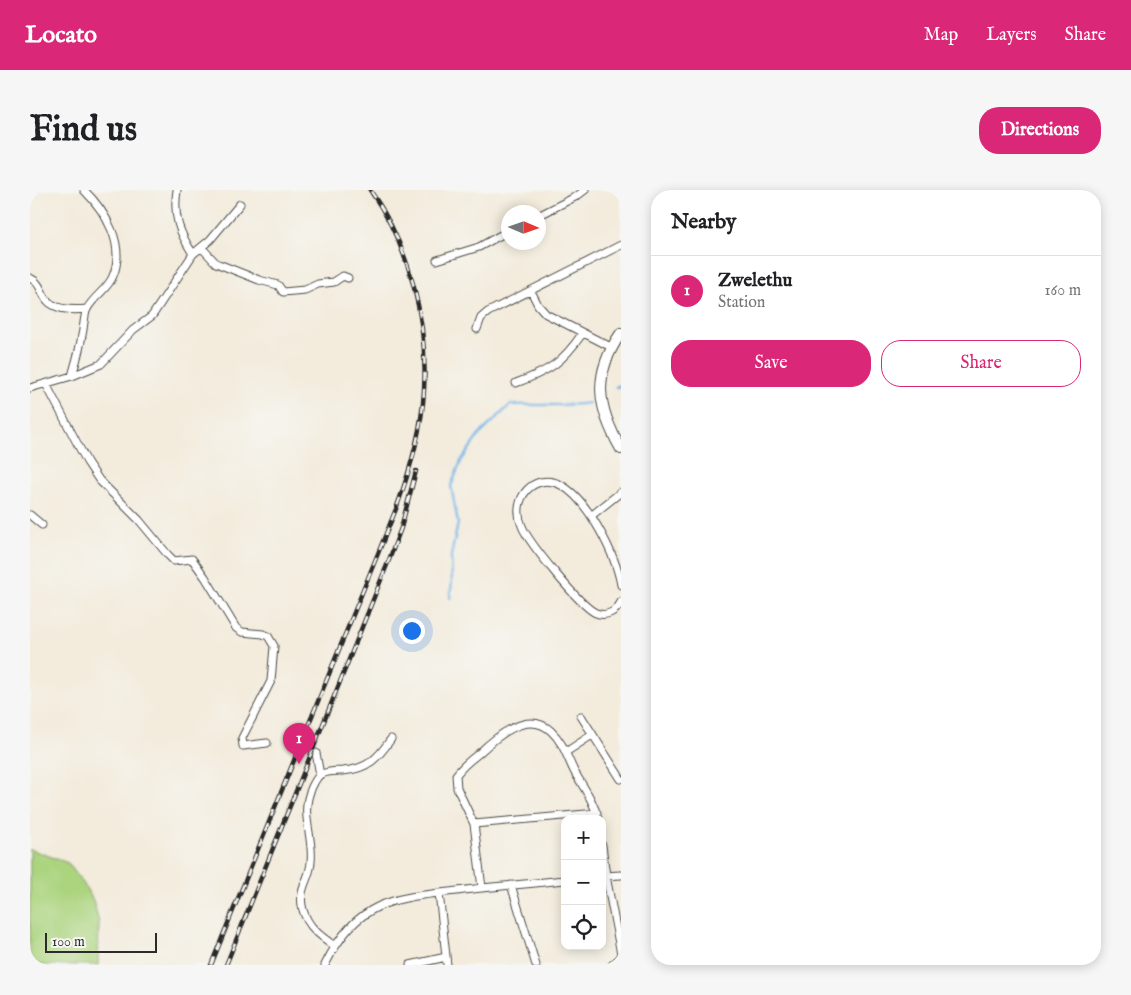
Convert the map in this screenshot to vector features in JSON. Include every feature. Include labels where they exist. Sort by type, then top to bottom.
[{"type":"street","points":[[72,376],[82,340],[87,309],[108,285],[114,275],[116,250],[111,227],[101,210],[84,190]]},
{"type":"street","points":[[177,190],[175,206],[180,234],[193,254]]},
{"type":"street","points":[[546,212],[585,190]]},
{"type":"street","points":[[30,388],[72,376],[101,364],[133,330],[152,316],[193,254],[202,248],[240,204]]},
{"type":"street","points":[[437,260],[479,247],[501,235]]},
{"type":"street","points":[[477,329],[481,318],[488,312],[621,244]]},
{"type":"street","points":[[202,248],[216,263],[258,280],[278,284],[283,292],[299,292],[318,284],[334,282],[343,276],[348,278]]},
{"type":"street","points":[[30,278],[38,283],[50,303],[59,308],[87,309]]},
{"type":"street","points":[[531,291],[538,305],[546,314],[611,348]]},
{"type":"street","points":[[516,383],[539,374],[560,361],[582,334]]},
{"type":"street","points":[[621,334],[605,361],[601,378],[601,397],[604,414],[610,430],[621,449]]},
{"type":"street","points":[[46,384],[87,462],[99,480],[139,520],[168,555],[174,560],[192,559],[236,628],[242,632],[263,634],[272,641],[274,651],[271,681],[242,738],[243,746],[267,743]]},
{"type":"street","points":[[621,585],[614,559],[590,516],[572,492],[554,482],[544,481],[535,484],[527,490],[521,497],[518,507],[519,520],[524,531],[556,574],[588,608],[596,613],[612,612],[618,608],[621,602]]},
{"type":"street","points":[[590,516],[621,492]]},
{"type":"street","points":[[30,515],[42,525]]},
{"type":"street","points":[[581,716],[612,762],[621,779]]},
{"type":"street","points":[[482,888],[474,824],[457,788],[456,775],[497,736],[509,729],[522,725],[534,724],[551,730],[566,752],[594,805],[597,815]]},
{"type":"street","points":[[566,752],[592,735]]},
{"type":"street","points":[[334,946],[316,933],[307,921],[301,896],[312,862],[306,809],[307,797],[320,775],[368,764],[380,755],[391,739]]},
{"type":"street","points":[[316,753],[320,775]]},
{"type":"street","points":[[474,824],[561,818]]},
{"type":"street","points":[[606,876],[621,875]]},
{"type":"street","points":[[326,965],[334,946],[353,923],[381,905],[408,896],[561,880]]},
{"type":"street","points":[[511,885],[536,965]]},
{"type":"street","points":[[606,885],[621,956],[612,965]]},
{"type":"street","points":[[439,893],[447,965]]},
{"type":"street","points":[[410,965],[446,956]]},
{"type":"green space","points":[[30,849],[68,863],[93,900],[99,922],[98,965],[30,965]]},
{"type":"waterway","points":[[616,387],[621,385]]},
{"type":"waterway","points":[[450,598],[452,581],[451,556],[458,523],[451,486],[461,461],[479,435],[510,405],[589,403]]},
{"type":"railway","points":[[211,965],[396,509],[418,436],[424,390],[423,338],[419,311],[406,260],[384,212],[370,190]]},
{"type":"railway","points":[[226,965],[389,560],[401,528],[416,471]]},
{"type":"place","name":"Zwelethu","points":[[299,764]]}]
